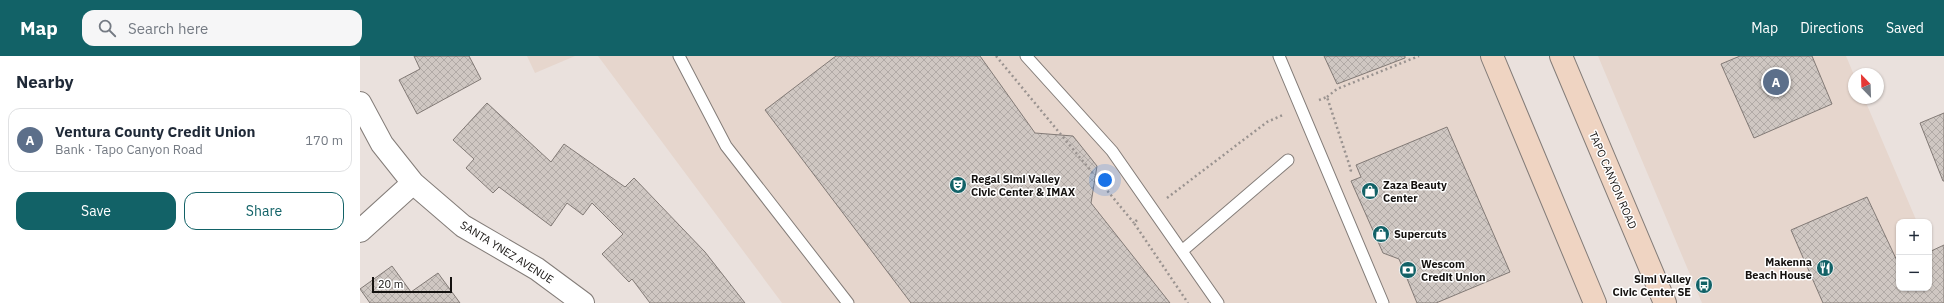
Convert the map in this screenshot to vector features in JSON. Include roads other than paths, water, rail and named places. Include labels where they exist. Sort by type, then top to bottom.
[{"type":"main road","points":[[1492,56],[1596,303]]},
{"type":"main road","name":"TAPO CANYON ROAD","points":[[1561,56],[1665,303]]},
{"type":"street","name":"SANTA YNEZ AVENUE","points":[[360,104],[382,144],[413,183],[463,226],[537,269],[583,303]]},
{"type":"street","points":[[360,231],[413,183]]},
{"type":"lane","points":[[679,56],[726,146],[848,303]]},
{"type":"lane","points":[[1026,56],[1112,151],[1218,303]]},
{"type":"lane","points":[[1279,56],[1383,303]]},
{"type":"lane","points":[[1182,251],[1288,160]]},
{"type":"place","name":"Ventura County Credit Union","points":[[1776,82]]},
{"type":"place","name":"Regal Simi Valley Civic Center & IMAX","points":[[958,185]]},
{"type":"place","name":"Zaza Beauty Center","points":[[1370,191]]},
{"type":"place","name":"Supercuts","points":[[1381,234]]},
{"type":"place","name":"Makenna Beach House","points":[[1825,268]]},
{"type":"place","name":"Wescom Credit Union","points":[[1408,270]]},
{"type":"place","name":"Simi Valley Civic Center SE","points":[[1704,285]]}]
